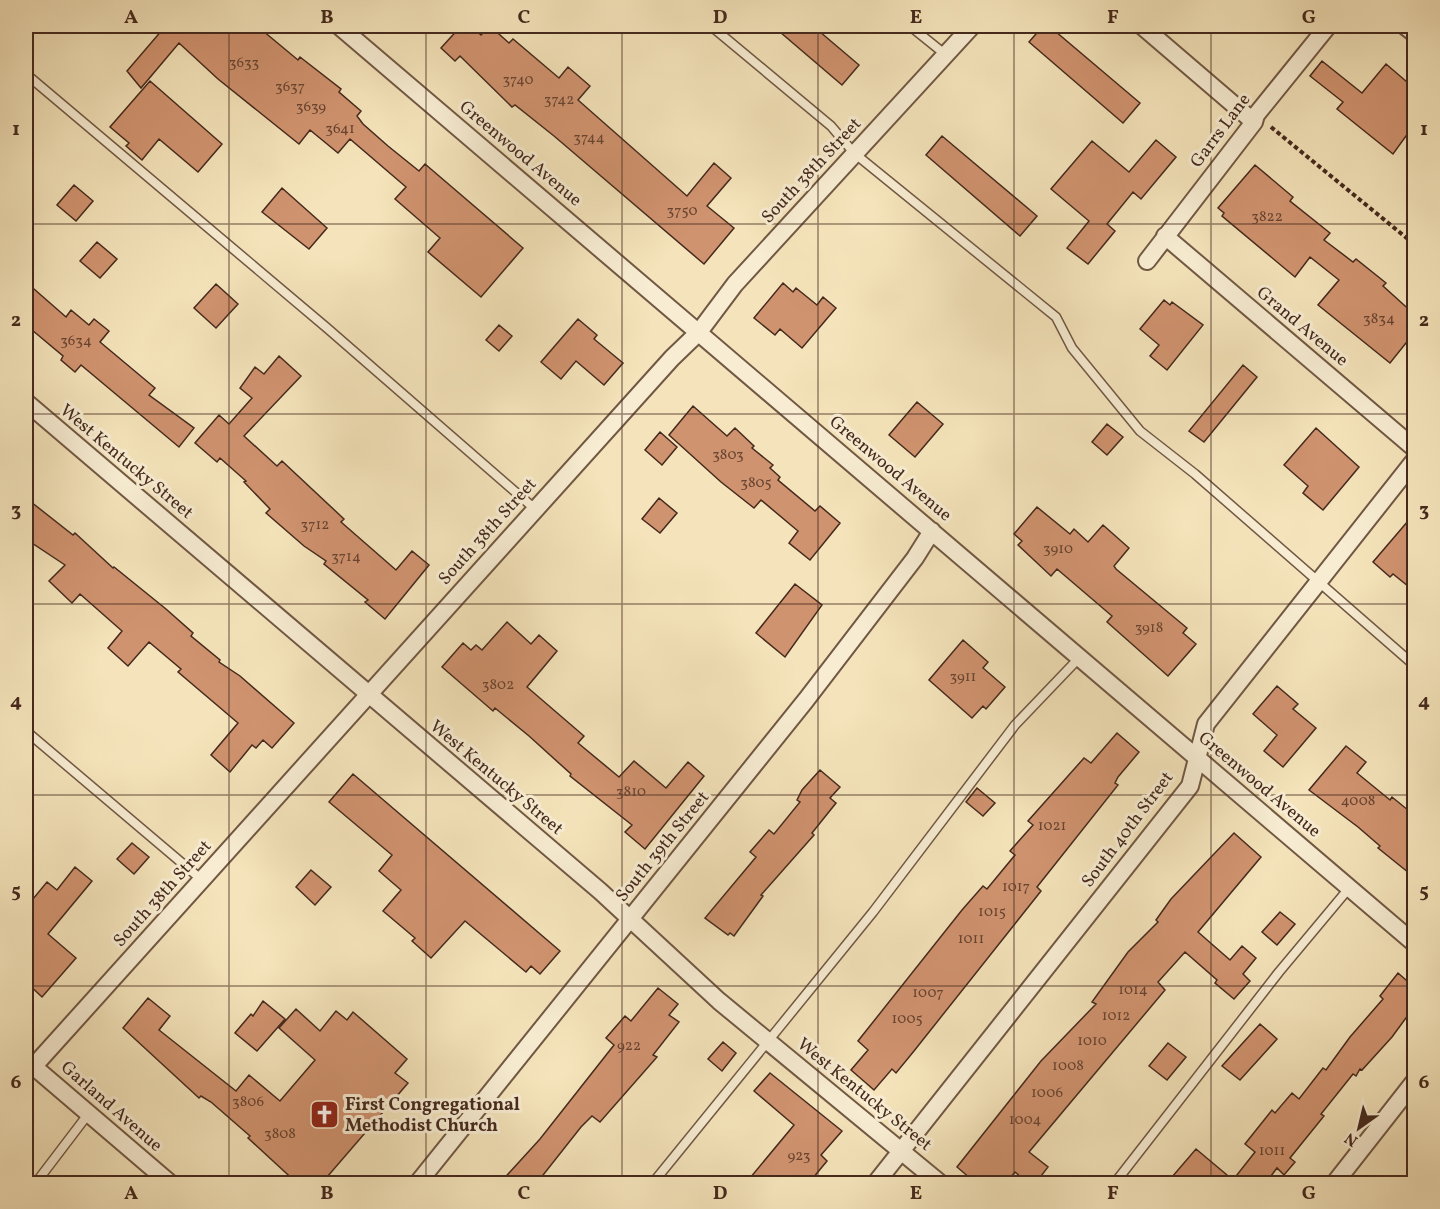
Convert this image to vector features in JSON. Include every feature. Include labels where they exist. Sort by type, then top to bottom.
[{"type":"street","name":"Greenwood Avenue","points":[[339,26],[1414,943]]},
{"type":"street","name":"South 38th Street","points":[[30,1063],[202,880],[367,694],[699,332],[735,284],[972,26]]},
{"type":"street","points":[[1142,26],[1255,119]]},
{"type":"street","name":"Garrs Lane","points":[[1147,261],[1328,26]]},
{"type":"street","points":[[1405,26],[1414,33]]},
{"type":"street","name":"Grand Avenue","points":[[1165,236],[1414,448]]},
{"type":"street","name":"West Kentucky Street","points":[[26,402],[630,918],[833,1098],[902,1150],[941,1184]]},
{"type":"street","name":"South 40th Street","points":[[875,1184],[1190,786],[1206,724],[1414,461]]},
{"type":"street","name":"South 39th Street","points":[[417,1184],[806,700],[932,531]]},
{"type":"street","name":"Garland Avenue","points":[[30,1063],[171,1184]]},
{"type":"street","points":[[1334,1184],[1414,1082]]},
{"type":"lane","points":[[711,26],[831,126],[855,153],[1056,318],[1072,348],[1140,431],[1195,474],[1414,665]]},
{"type":"lane","points":[[910,26],[946,55]]},
{"type":"lane","points":[[26,74],[336,336],[535,509]]},
{"type":"lane","points":[[652,1184],[873,912],[1015,725],[1080,657]]},
{"type":"lane","points":[[26,731],[202,880]]},
{"type":"lane","points":[[1114,1184],[1279,972],[1350,887]]},
{"type":"lane","points":[[35,1184],[89,1113]]},
{"type":"path","points":[[1255,119],[1414,244]]},
{"type":"building","points":[[158,26],[257,26],[298,60],[300,57],[341,89],[339,92],[361,111],[357,116],[363,124],[388,146],[419,171],[425,164],[523,248],[481,297],[428,252],[440,238],[395,199],[406,187],[350,139],[338,153],[310,130],[299,144],[218,79],[179,43],[141,88],[127,71],[163,29]]},
{"type":"building","points":[[461,26],[471,26],[481,35],[490,26],[509,43],[513,39],[559,78],[568,67],[590,86],[578,100],[687,196],[714,163],[731,178],[707,206],[734,228],[704,264],[554,136],[515,105],[512,107],[460,56],[455,61],[441,48]]},
{"type":"building","points":[[773,26],[813,26],[859,65],[842,85]]},
{"type":"building","points":[[1043,26],[1049,26],[1140,103],[1123,123],[1029,42]]},
{"type":"building","points":[[1322,61],[1362,93],[1386,64],[1414,88],[1414,125],[1393,154],[1337,109],[1343,102],[1310,76]]},
{"type":"building","points":[[150,81],[222,144],[198,172],[159,139],[142,160],[126,146],[129,143],[110,127]]},
{"type":"building","points":[[942,136],[1037,216],[1020,236],[926,155]]},
{"type":"building","points":[[1156,140],[1176,157],[1141,199],[1133,192],[1107,224],[1115,231],[1088,264],[1067,248],[1089,221],[1051,189],[1092,141],[1129,172]]},
{"type":"building","points":[[1255,165],[1293,197],[1290,201],[1330,233],[1324,240],[1353,262],[1356,259],[1386,283],[1383,286],[1414,314],[1414,333],[1390,363],[1318,305],[1339,280],[1310,257],[1295,277],[1222,216],[1224,213],[1218,208]]},
{"type":"building","points":[[74,185],[93,201],[76,221],[57,205]]},
{"type":"building","points":[[282,188],[327,228],[309,249],[262,212]]},
{"type":"building","points":[[97,242],[117,259],[100,278],[80,261]]},
{"type":"building","points":[[26,282],[66,317],[71,310],[89,325],[94,319],[109,331],[100,342],[155,388],[149,395],[194,428],[179,447],[81,365],[75,372],[61,360],[63,356],[26,325]]},
{"type":"building","points":[[783,283],[793,292],[796,288],[817,305],[823,297],[836,308],[802,348],[780,329],[775,335],[754,318]]},
{"type":"building","points":[[216,284],[238,304],[216,328],[194,308]]},
{"type":"building","points":[[1164,300],[1170,305],[1172,302],[1203,325],[1167,370],[1150,356],[1159,345],[1140,329]]},
{"type":"building","points":[[578,319],[597,335],[594,339],[623,363],[604,385],[576,361],[561,379],[541,362]]},
{"type":"building","points":[[499,325],[512,336],[499,351],[486,340]]},
{"type":"building","points":[[279,356],[301,376],[244,436],[277,466],[282,461],[344,519],[341,522],[396,570],[412,551],[429,565],[385,619],[365,602],[368,600],[324,564],[326,561],[304,546],[266,513],[270,509],[244,482],[246,481],[220,458],[217,462],[195,443],[219,415],[229,424],[252,398],[240,388],[255,367],[264,374]]},
{"type":"building","points":[[1243,365],[1257,377],[1204,442],[1189,431]]},
{"type":"building","points":[[917,402],[943,424],[915,457],[889,435]]},
{"type":"building","points":[[693,406],[727,436],[735,428],[754,446],[752,448],[773,465],[770,468],[780,477],[778,480],[815,511],[820,506],[840,523],[810,560],[789,543],[798,531],[761,500],[754,508],[669,435]]},
{"type":"building","points":[[1107,424],[1123,437],[1107,455],[1092,442]]},
{"type":"building","points":[[1316,428],[1359,467],[1323,510],[1303,493],[1308,486],[1284,465]]},
{"type":"building","points":[[660,432],[677,447],[662,465],[645,450]]},
{"type":"building","points":[[26,498],[73,535],[75,533],[113,568],[166,609],[193,633],[191,636],[220,660],[219,662],[240,676],[294,723],[272,748],[263,740],[256,748],[252,745],[230,772],[211,755],[238,723],[178,672],[181,669],[149,642],[128,666],[108,648],[122,631],[80,594],[72,603],[49,581],[65,565],[26,539]]},
{"type":"building","points":[[659,498],[677,513],[660,533],[642,519]]},
{"type":"building","points":[[1037,507],[1070,534],[1074,529],[1088,542],[1103,525],[1129,548],[1114,566],[1116,569],[1187,628],[1183,633],[1196,644],[1168,676],[1107,622],[1112,616],[1057,569],[1051,576],[1018,545],[1022,541],[1014,534]]},
{"type":"building","points":[[1414,514],[1414,591],[1393,574],[1390,577],[1373,562]]},
{"type":"building","points":[[795,584],[822,605],[785,657],[756,633]]},
{"type":"building","points":[[507,622],[531,644],[539,635],[557,651],[527,687],[584,736],[578,743],[619,777],[634,761],[666,788],[688,762],[704,776],[645,849],[625,832],[632,825],[570,776],[571,774],[529,736],[495,708],[493,711],[442,667],[463,643],[471,650],[476,645],[482,650]]},
{"type":"building","points":[[963,640],[988,662],[983,668],[1005,687],[986,709],[983,706],[972,718],[929,680]]},
{"type":"building","points":[[1277,686],[1298,704],[1293,709],[1316,728],[1283,767],[1264,751],[1277,735],[1253,714]]},
{"type":"building","points":[[1117,733],[1139,752],[1118,777],[1115,783],[1118,785],[1037,887],[1041,891],[914,1051],[896,1073],[892,1069],[874,1090],[851,1070],[868,1050],[858,1041],[962,910],[983,886],[987,889],[1015,855],[1010,851],[1033,825],[1028,821],[1084,758],[1091,763]]},
{"type":"building","points":[[1346,746],[1366,762],[1357,773],[1390,800],[1392,797],[1414,815],[1414,877],[1378,848],[1380,846],[1358,827],[1309,790]]},
{"type":"building","points":[[820,770],[840,787],[830,798],[836,803],[812,833],[814,835],[761,895],[763,896],[734,936],[730,933],[728,935],[705,918],[756,857],[750,852],[769,830],[774,834],[800,802],[797,800],[802,790]]},
{"type":"building","points":[[353,774],[560,951],[540,974],[531,966],[526,972],[465,921],[431,958],[412,941],[415,938],[383,911],[401,890],[379,871],[392,855],[329,802]]},
{"type":"building","points":[[977,788],[995,803],[983,816],[966,802]]},
{"type":"building","points":[[1234,833],[1261,857],[1198,932],[1230,960],[1242,946],[1256,958],[1243,974],[1250,981],[1234,999],[1215,983],[1217,980],[1185,952],[1158,982],[1165,990],[1029,1152],[1048,1167],[1035,1184],[1029,1184],[1015,1172],[1005,1184],[977,1184],[957,1167],[1041,1061],[1096,1004],[1092,1002],[1128,952],[1158,922],[1156,920],[1171,899]]},
{"type":"building","points":[[132,843],[149,857],[134,874],[117,859]]},
{"type":"building","points":[[75,867],[92,881],[48,934],[76,958],[42,997],[26,982],[26,902],[33,899],[47,882],[57,890]]},
{"type":"building","points":[[311,870],[331,887],[315,905],[296,887]]},
{"type":"building","points":[[1280,912],[1295,924],[1277,945],[1262,932]]},
{"type":"building","points":[[1398,973],[1414,987],[1414,1007],[1392,1037],[1362,1070],[1360,1069],[1356,1076],[1353,1074],[1321,1114],[1324,1116],[1290,1158],[1295,1162],[1284,1175],[1277,1168],[1265,1184],[1166,1184],[1196,1149],[1233,1180],[1255,1152],[1245,1144],[1272,1110],[1275,1113],[1292,1093],[1299,1099],[1323,1068],[1326,1070],[1350,1037],[1383,999],[1380,996]]},
{"type":"building","points":[[658,988],[678,1004],[669,1015],[679,1022],[653,1055],[657,1057],[600,1122],[592,1116],[581,1127],[536,1184],[499,1184],[540,1139],[614,1045],[606,1038],[625,1016],[631,1021]]},
{"type":"building","points":[[148,998],[170,1016],[159,1030],[236,1091],[249,1075],[280,1101],[315,1060],[279,1028],[296,1009],[320,1031],[336,1011],[347,1020],[353,1012],[407,1059],[395,1073],[408,1083],[321,1184],[298,1184],[248,1138],[250,1136],[211,1102],[201,1096],[199,1098],[123,1028]]},
{"type":"building","points":[[263,1001],[285,1019],[257,1051],[235,1033],[251,1014],[253,1016]]},
{"type":"building","points":[[1260,1024],[1277,1039],[1240,1080],[1222,1066]]},
{"type":"building","points":[[723,1042],[736,1053],[722,1071],[708,1059]]},
{"type":"building","points":[[1168,1043],[1186,1057],[1167,1080],[1149,1066]]},
{"type":"building","points":[[770,1073],[842,1131],[821,1155],[827,1161],[808,1184],[745,1184],[794,1125],[754,1091]]},
{"type":"place","name":"First Congregational Methodist Church","points":[[324,1115]]}]
